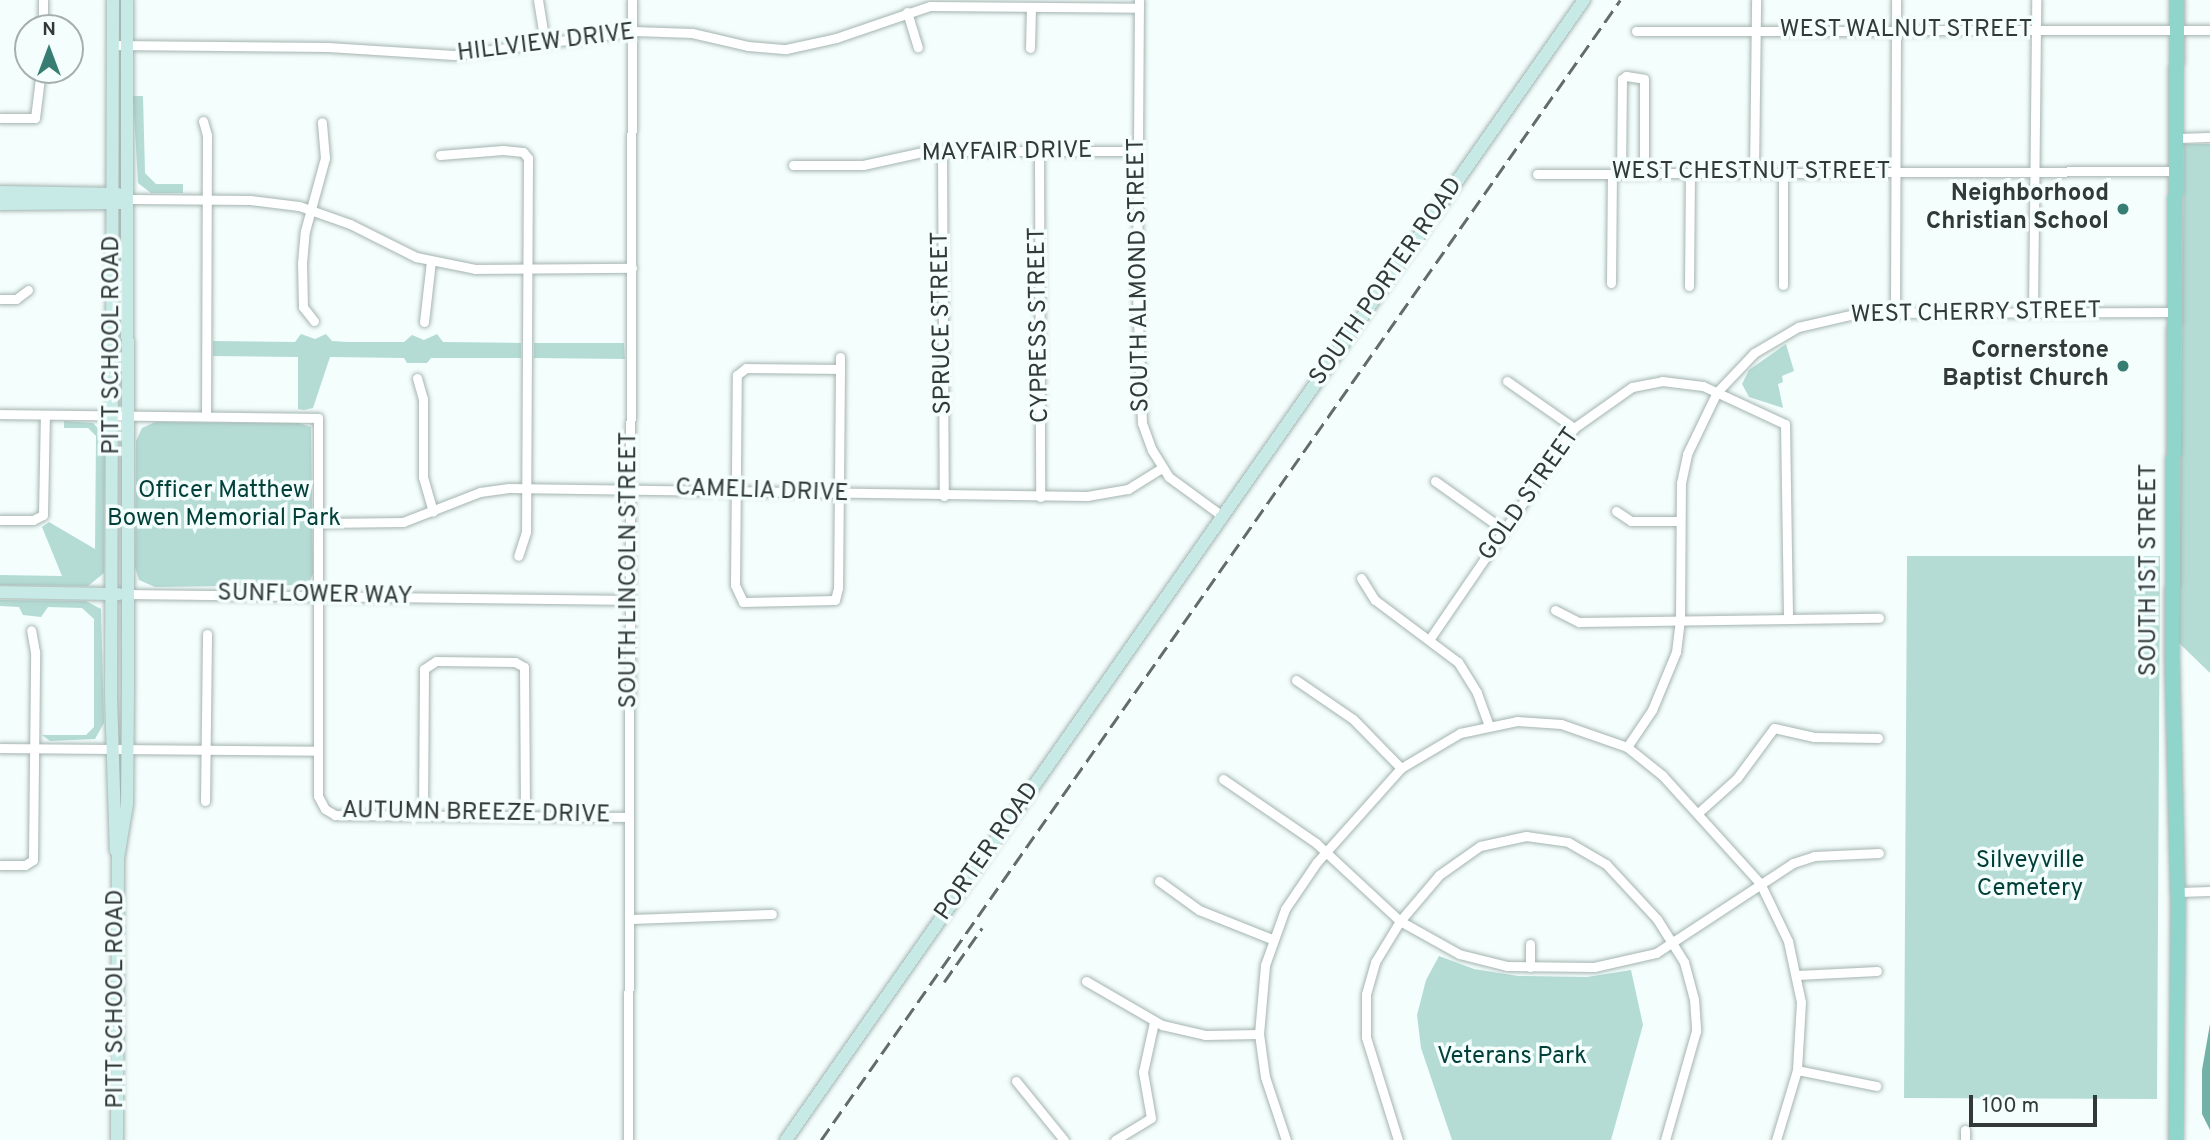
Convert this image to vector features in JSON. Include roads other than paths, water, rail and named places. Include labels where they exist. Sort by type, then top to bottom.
[{"type":"main road","name":"SOUTH 1ST STREET","points":[[2176,1140],[2178,891],[2173,762],[2177,0]]},
{"type":"street","name":"PITT SCHOOL ROAD","points":[[113,0],[112,594],[120,749],[127,804],[118,858],[117,1140]]},
{"type":"street","name":"PITT SCHOOL ROAD","points":[[120,749],[129,594],[131,199],[127,0]]},
{"type":"street","points":[[538,0],[545,43]]},
{"type":"street","name":"SOUTH LINCOLN STREET","points":[[628,1140],[632,0]]},
{"type":"street","name":"SOUTH PORTER ROAD","points":[[1190,563],[1584,0]]},
{"type":"street","points":[[1754,173],[1756,0]]},
{"type":"street","points":[[1895,312],[1896,0]]},
{"type":"street","points":[[2033,312],[2036,0]]},
{"type":"street","name":"HILLVIEW DRIVE","points":[[113,44],[328,47],[432,56],[545,43],[604,32],[633,31],[692,33],[748,46],[786,49],[836,38],[930,6],[1031,8],[1139,4]]},
{"type":"street","name":"SOUTH ALMOND STREET","points":[[1139,4],[1140,408],[1147,439],[1161,468],[1178,485],[1222,516]]},
{"type":"street","points":[[1030,48],[1031,8]]},
{"type":"street","points":[[906,12],[918,47]]},
{"type":"street","name":"WEST WALNUT STREET","points":[[1636,31],[2210,30]]},
{"type":"street","points":[[1611,283],[1622,79],[1644,79],[1644,173]]},
{"type":"street","points":[[0,118],[35,118],[39,84]]},
{"type":"street","points":[[203,121],[207,135],[206,416]]},
{"type":"street","points":[[314,321],[303,307],[303,251],[325,158],[322,122]]},
{"type":"street","points":[[2176,138],[2210,137]]},
{"type":"street","points":[[440,155],[467,150],[526,155],[526,532],[518,556]]},
{"type":"street","name":"MAYFAIR DRIVE","points":[[793,165],[863,165],[942,151],[1138,151]]},
{"type":"street","name":"SPRUCE STREET","points":[[942,151],[944,496]]},
{"type":"street","name":"CYPRESS STREET","points":[[1039,152],[1040,497]]},
{"type":"street","name":"WEST CHESTNUT STREET","points":[[1537,174],[2175,171]]},
{"type":"street","points":[[1689,286],[1690,173]]},
{"type":"street","points":[[1783,173],[1783,285]]},
{"type":"street","points":[[0,192],[113,192],[131,199]]},
{"type":"street","points":[[0,204],[113,205],[131,199],[270,202],[311,210],[432,261],[475,269],[632,268]]},
{"type":"street","points":[[424,322],[432,261]]},
{"type":"street","points":[[0,299],[16,299],[28,290]]},
{"type":"street","name":"WEST CHERRY STREET","points":[[1627,747],[1667,680],[1681,621],[1680,521],[1687,454],[1717,392],[1754,353],[1798,327],[1825,318],[1895,312],[2174,312]]},
{"type":"street","points":[[839,357],[840,369],[839,495],[835,600],[738,600],[735,494],[739,370],[840,369]]},
{"type":"street","points":[[417,378],[423,400],[423,477],[433,512]]},
{"type":"street","points":[[1507,381],[1574,428]]},
{"type":"street","name":"GOLD STREET","points":[[1431,637],[1574,428],[1632,387],[1662,381],[1717,392],[1785,424],[1788,619]]},
{"type":"street","points":[[0,414],[318,418],[320,523],[318,751],[0,748]]},
{"type":"street","points":[[0,520],[42,518],[45,415]]},
{"type":"street","name":"CAMELIA DRIVE","points":[[320,523],[403,522],[480,492],[526,488],[631,488],[735,494],[1040,497],[1116,493],[1142,483],[1161,468]]},
{"type":"street","points":[[1436,481],[1504,530]]},
{"type":"street","points":[[1616,511],[1631,521],[1680,521]]},
{"type":"street","name":"PORTER ROAD","points":[[786,1140],[1190,563]]},
{"type":"street","points":[[1361,579],[1375,600],[1431,637],[1458,662],[1477,693],[1488,724]]},
{"type":"street","name":"SUNFLOWER WAY","points":[[0,593],[631,600]]},
{"type":"street","points":[[1555,610],[1579,622],[1880,618]]},
{"type":"street","points":[[0,866],[32,863],[34,748],[31,630]]},
{"type":"street","points":[[205,802],[207,634]]},
{"type":"street","points":[[423,815],[426,665],[436,662],[523,664],[525,815]]},
{"type":"street","points":[[1296,680],[1353,719],[1401,768]]},
{"type":"street","points":[[1286,1140],[1265,1077],[1259,1034],[1261,986],[1272,939],[1296,890],[1325,853],[1401,768],[1426,750],[1488,724],[1561,724],[1627,747],[1662,775],[1760,884],[1781,923],[1797,975],[1801,1017],[1797,1070],[1776,1140]]},
{"type":"street","points":[[1698,813],[1746,769],[1774,728],[1814,737],[1878,738]]},
{"type":"street","name":"AUTUMN BREEZE DRIVE","points":[[318,751],[317,796],[325,809],[335,815],[629,817]]},
{"type":"street","points":[[1223,779],[1325,853],[1400,921],[1459,954],[1530,967],[1605,966],[1673,944],[1793,863],[1815,856],[1879,853]]},
{"type":"street","points":[[1398,1140],[1368,1047],[1364,1012],[1375,962],[1400,921],[1439,876],[1480,846],[1503,839],[1547,838],[1587,850],[1606,864],[1657,919],[1673,944],[1692,984],[1696,1031],[1665,1140]]},
{"type":"street","points":[[1158,881],[1199,910],[1272,939]]},
{"type":"street","points":[[2178,891],[2210,891]]},
{"type":"street","points":[[629,919],[772,914]]},
{"type":"street","points":[[1530,944],[1530,967]]},
{"type":"street","points":[[1797,975],[1877,971]]},
{"type":"street","points":[[1086,981],[1154,1022],[1205,1035],[1259,1034]]},
{"type":"street","points":[[1115,1140],[1151,1118],[1143,1072],[1154,1022]]},
{"type":"street","points":[[1797,1070],[1876,1086]]},
{"type":"street","points":[[1016,1081],[1063,1140]]},
{"type":"railway","points":[[821,1140],[1620,0]]},
{"type":"railway","points":[[944,982],[982,928]]},
{"type":"place","name":"Neighborhood Christian School","points":[[2123,209]]},
{"type":"place","name":"Cornerstone Baptist Church","points":[[2123,366]]},
{"type":"park label","name":"Officer Matthew Bowen Memorial Park","points":[[224,506]]},
{"type":"park label","name":"Silveyville Cemetery","points":[[2030,876]]},
{"type":"park label","name":"Veterans Park","points":[[1512,1058]]}]
